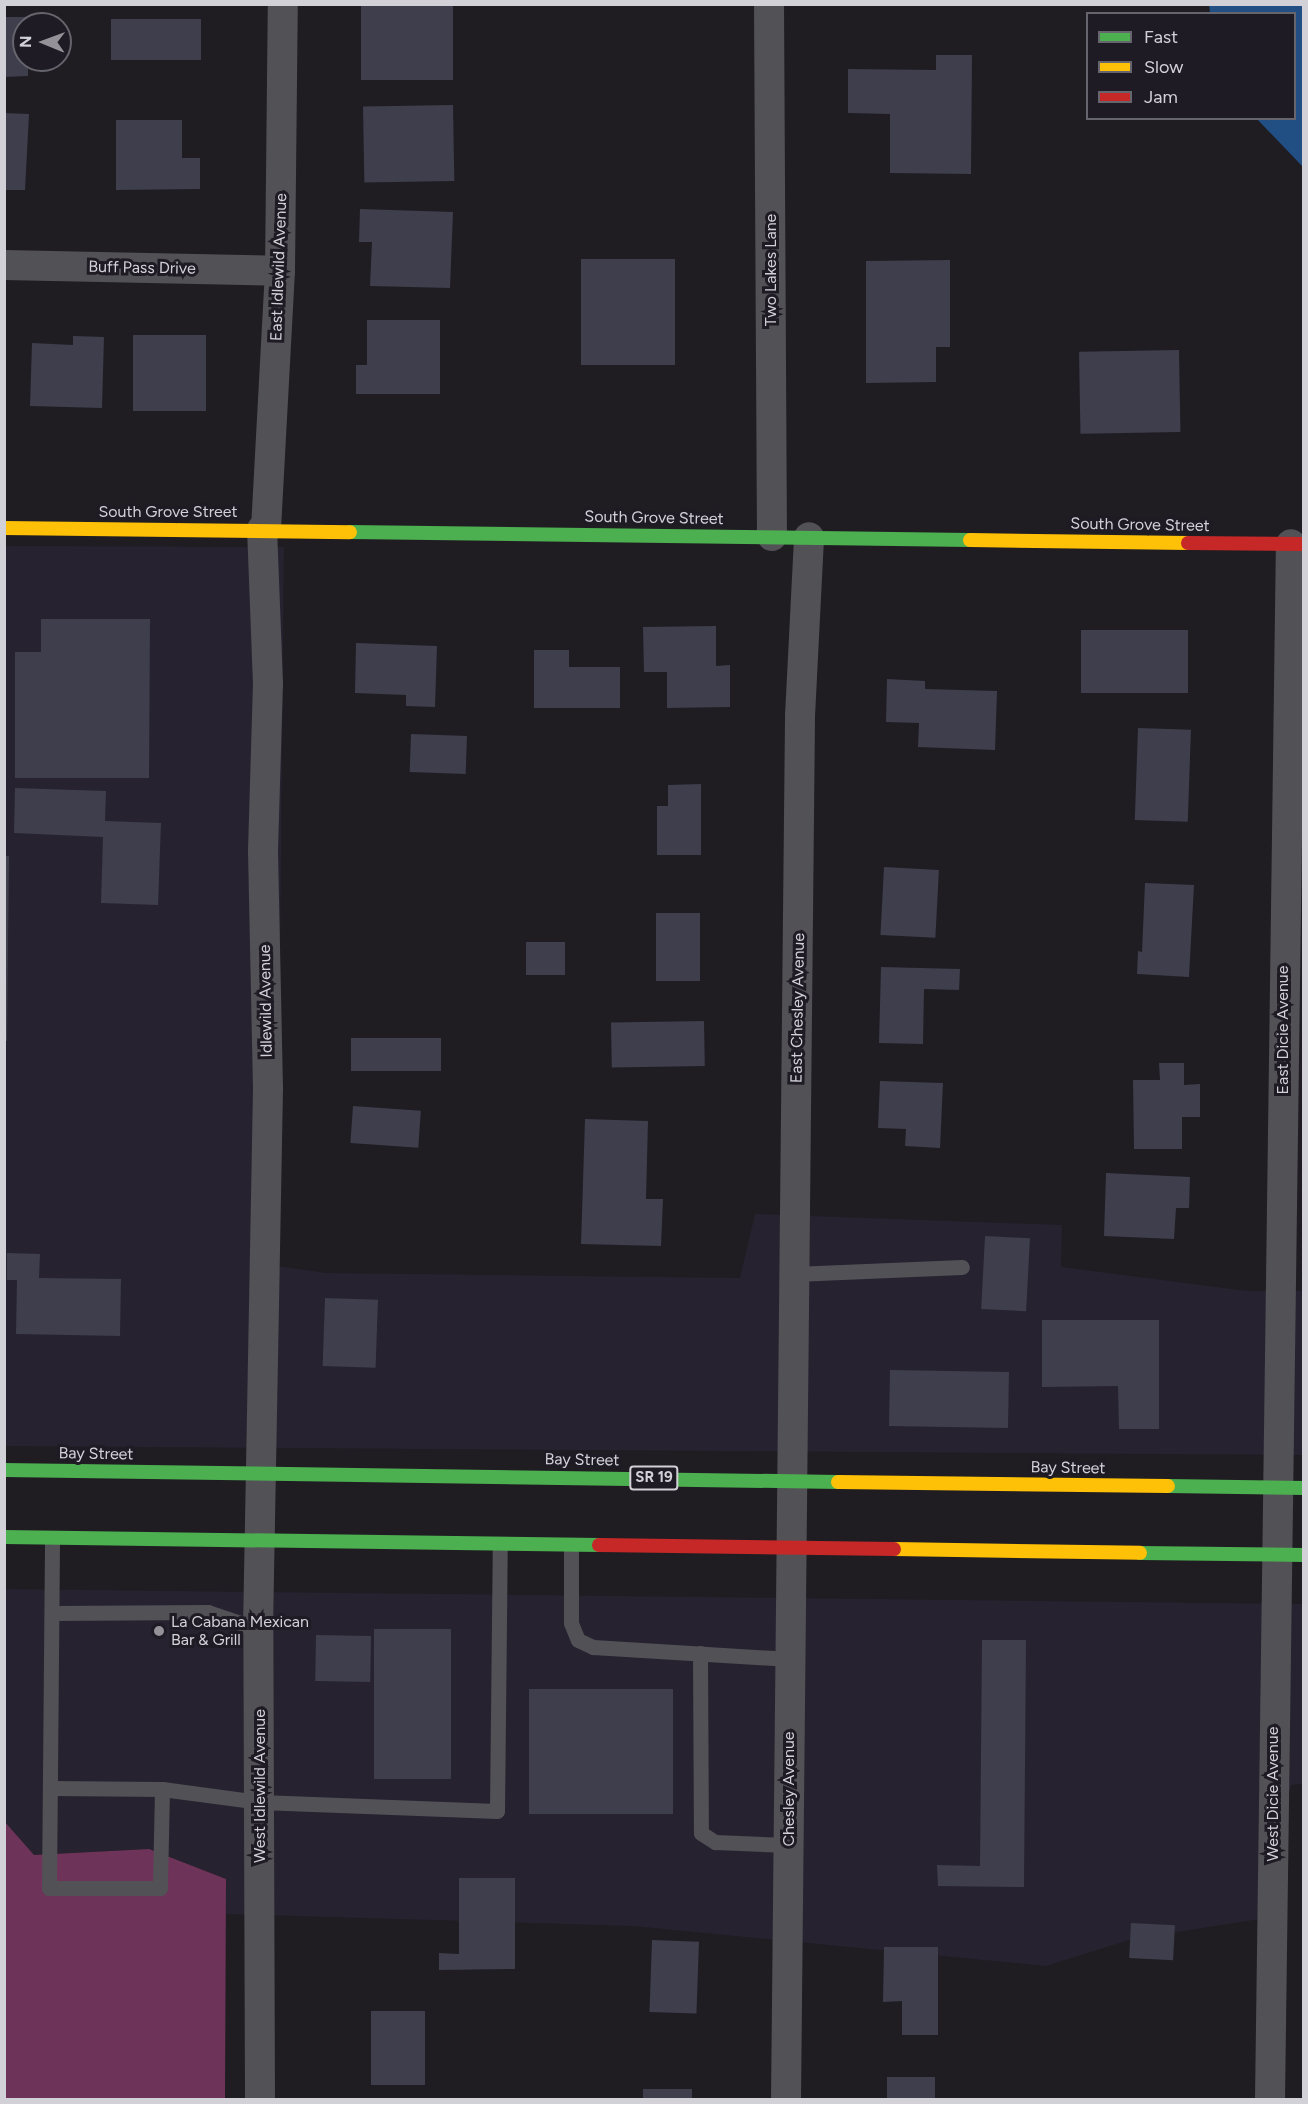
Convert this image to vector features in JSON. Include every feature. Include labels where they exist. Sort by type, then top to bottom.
[{"type":"main road","name":"South Grove Street","points":[[4,528],[772,536],[1295,553]]},
{"type":"main road","name":"Bay Street","points":[[4,1470],[791,1479],[1289,1488]]},
{"type":"main road","points":[[4,1537],[1289,1555]]},
{"type":"street","name":"East Idlewild Avenue","points":[[264,529],[280,271],[283,4]]},
{"type":"street","name":"Two Lakes Lane","points":[[769,4],[772,536]]},
{"type":"street","name":"Buff Pass Drive","points":[[4,266],[280,271]]},
{"type":"street","name":"Idlewild Avenue","points":[[260,1473],[268,1089],[263,851],[267,684],[264,529]]},
{"type":"street","name":"East Chesley Avenue","points":[[791,1479],[800,716],[809,537]]},
{"type":"street","name":"East Dicie Avenue","points":[[1289,1488],[1282,1233],[1295,553]]},
{"type":"street","name":"West Idlewild Avenue","points":[[260,1473],[258,1629],[260,2100]]},
{"type":"street","name":"Chesley Avenue","points":[[786,2100],[791,1479]]},
{"type":"street","name":"West Dicie Avenue","points":[[1270,2100],[1289,1555],[1289,1488]]},
{"type":"lane","points":[[794,1274],[962,1267]]},
{"type":"lane","points":[[52,1538],[49,1888],[160,1888],[162,1789]]},
{"type":"lane","points":[[51,1788],[162,1789],[260,1802],[497,1811],[500,1545]]},
{"type":"lane","points":[[571,1546],[571,1623],[578,1640],[593,1647],[790,1659]]},
{"type":"lane","points":[[52,1612],[208,1612],[258,1629]]},
{"type":"lane","points":[[699,1653],[701,1833],[715,1842],[788,1845]]},
{"type":"shaded area","points":[[5,546],[284,547],[277,1266],[326,1273],[740,1278],[755,1214],[1062,1225],[1061,1267],[1247,1291],[1303,1291],[1303,1455],[5,1446]]},
{"type":"shaded area","points":[[4,1589],[1303,1604],[1303,1784],[1291,1785],[1260,1919],[1132,1939],[1046,1966],[633,1926],[226,1914],[226,1879],[149,1849],[34,1855],[6,1826]]},
{"type":"shaded area","points":[[4,1821],[34,1855],[149,1849],[226,1879],[225,2099],[5,2099]]},
{"type":"water","points":[[1209,5],[1303,5],[1303,167],[1258,120],[1296,120],[1296,12],[1210,12]]},
{"type":"building","points":[[361,4],[453,4],[453,80],[361,80]]},
{"type":"building","points":[[4,17],[12,17],[12,72],[28,72],[28,76],[4,77]]},
{"type":"building","points":[[111,19],[201,19],[201,60],[111,60]]},
{"type":"building","points":[[936,55],[972,55],[971,174],[890,173],[890,114],[848,113],[848,69],[936,70]]},
{"type":"building","points":[[453,105],[454,181],[364,183],[363,107]]},
{"type":"building","points":[[4,113],[29,114],[25,190],[4,190]]},
{"type":"building","points":[[116,120],[182,120],[182,158],[200,158],[200,189],[116,190]]},
{"type":"building","points":[[360,209],[453,212],[450,288],[370,286],[372,242],[359,242]]},
{"type":"building","points":[[581,259],[675,259],[675,365],[581,365]]},
{"type":"building","points":[[950,260],[950,347],[936,347],[936,382],[866,383],[866,261]]},
{"type":"building","points":[[367,320],[440,320],[440,394],[356,394],[356,365],[367,365]]},
{"type":"building","points":[[133,335],[206,335],[206,411],[133,411]]},
{"type":"building","points":[[73,336],[104,337],[102,408],[30,406],[32,343],[73,345]]},
{"type":"building","points":[[1179,350],[1180,432],[1080,434],[1079,352]]},
{"type":"building","points":[[41,619],[150,619],[149,778],[15,778],[15,652],[41,652]]},
{"type":"building","points":[[716,626],[716,666],[730,665],[730,707],[667,708],[667,672],[644,672],[643,627]]},
{"type":"building","points":[[1081,630],[1188,630],[1188,693],[1081,693]]},
{"type":"building","points":[[356,643],[437,646],[435,707],[406,706],[406,695],[355,693]]},
{"type":"building","points":[[534,650],[569,650],[569,667],[620,667],[620,708],[534,708]]},
{"type":"building","points":[[887,679],[925,681],[925,689],[997,691],[995,750],[918,747],[919,723],[886,722]]},
{"type":"building","points":[[1138,728],[1191,730],[1188,822],[1135,820]]},
{"type":"building","points":[[411,734],[467,736],[466,774],[410,772]]},
{"type":"building","points":[[701,784],[701,855],[657,855],[657,806],[668,806],[668,785]]},
{"type":"building","points":[[15,788],[106,791],[105,821],[161,823],[158,905],[101,903],[103,837],[14,833]]},
{"type":"building","points":[[4,856],[9,856],[7,1041],[4,1041]]},
{"type":"building","points":[[884,867],[939,870],[935,938],[880,935]]},
{"type":"building","points":[[1145,883],[1194,885],[1189,977],[1137,974],[1138,951],[1142,952]]},
{"type":"building","points":[[656,913],[700,913],[700,981],[656,981]]},
{"type":"building","points":[[526,942],[565,942],[565,975],[526,975]]},
{"type":"building","points":[[881,967],[960,969],[959,990],[924,989],[923,1044],[879,1043]]},
{"type":"building","points":[[704,1021],[705,1066],[612,1068],[611,1023]]},
{"type":"building","points":[[351,1038],[441,1038],[441,1071],[351,1071]]},
{"type":"building","points":[[1159,1063],[1184,1063],[1184,1085],[1200,1084],[1200,1117],[1182,1117],[1182,1149],[1134,1149],[1133,1080],[1160,1080]]},
{"type":"building","points":[[880,1081],[943,1083],[940,1148],[905,1146],[906,1129],[878,1128]]},
{"type":"building","points":[[353,1106],[421,1111],[418,1148],[350,1143]]},
{"type":"building","points":[[585,1119],[648,1121],[646,1199],[663,1199],[661,1246],[581,1244]]},
{"type":"building","points":[[1106,1173],[1190,1177],[1189,1208],[1176,1208],[1174,1239],[1104,1236]]},
{"type":"building","points":[[985,1236],[1030,1238],[1026,1311],[981,1309]]},
{"type":"building","points":[[7,1253],[40,1254],[39,1278],[121,1279],[120,1336],[16,1334],[17,1280],[7,1280]]},
{"type":"building","points":[[325,1298],[378,1300],[376,1368],[323,1366]]},
{"type":"building","points":[[1042,1320],[1159,1320],[1159,1429],[1119,1429],[1118,1386],[1042,1387]]},
{"type":"building","points":[[890,1370],[1009,1372],[1008,1428],[889,1426]]},
{"type":"building","points":[[374,1629],[451,1629],[451,1779],[374,1779]]},
{"type":"building","points":[[316,1635],[371,1636],[370,1682],[315,1681]]},
{"type":"building","points":[[982,1640],[1026,1640],[1024,1887],[938,1886],[937,1865],[980,1866]]},
{"type":"building","points":[[529,1689],[673,1689],[673,1814],[529,1814]]},
{"type":"building","points":[[459,1878],[515,1878],[515,1969],[439,1970],[439,1953],[459,1954]]},
{"type":"building","points":[[1131,1923],[1175,1925],[1173,1960],[1129,1958]]},
{"type":"building","points":[[652,1940],[699,1942],[696,2014],[649,2012]]},
{"type":"building","points":[[884,1947],[938,1947],[938,2035],[902,2035],[902,2001],[883,2002]]},
{"type":"building","points":[[371,2011],[425,2011],[425,2085],[371,2085]]},
{"type":"building","points":[[887,2077],[935,2077],[935,2100],[887,2100]]},
{"type":"building","points":[[643,2089],[692,2089],[692,2100],[643,2100]]},
{"type":"traffic: fast","points":[[350,532],[970,540]]},
{"type":"traffic: fast","points":[[4,1470],[838,1482]]},
{"type":"traffic: fast","points":[[1168,1486],[1304,1488]]},
{"type":"traffic: fast","points":[[4,1537],[599,1545]]},
{"type":"traffic: fast","points":[[1140,1553],[1304,1555]]},
{"type":"traffic: slow","points":[[4,528],[350,532]]},
{"type":"traffic: slow","points":[[970,540],[1188,543]]},
{"type":"traffic: slow","points":[[838,1482],[1168,1486]]},
{"type":"traffic: slow","points":[[894,1549],[1140,1553]]},
{"type":"traffic: jam","points":[[1188,543],[1304,544]]},
{"type":"traffic: jam","points":[[599,1545],[894,1549]]},
{"type":"place","name":"La Cabana Mexican Bar & Grill","points":[[159,1631]]}]
